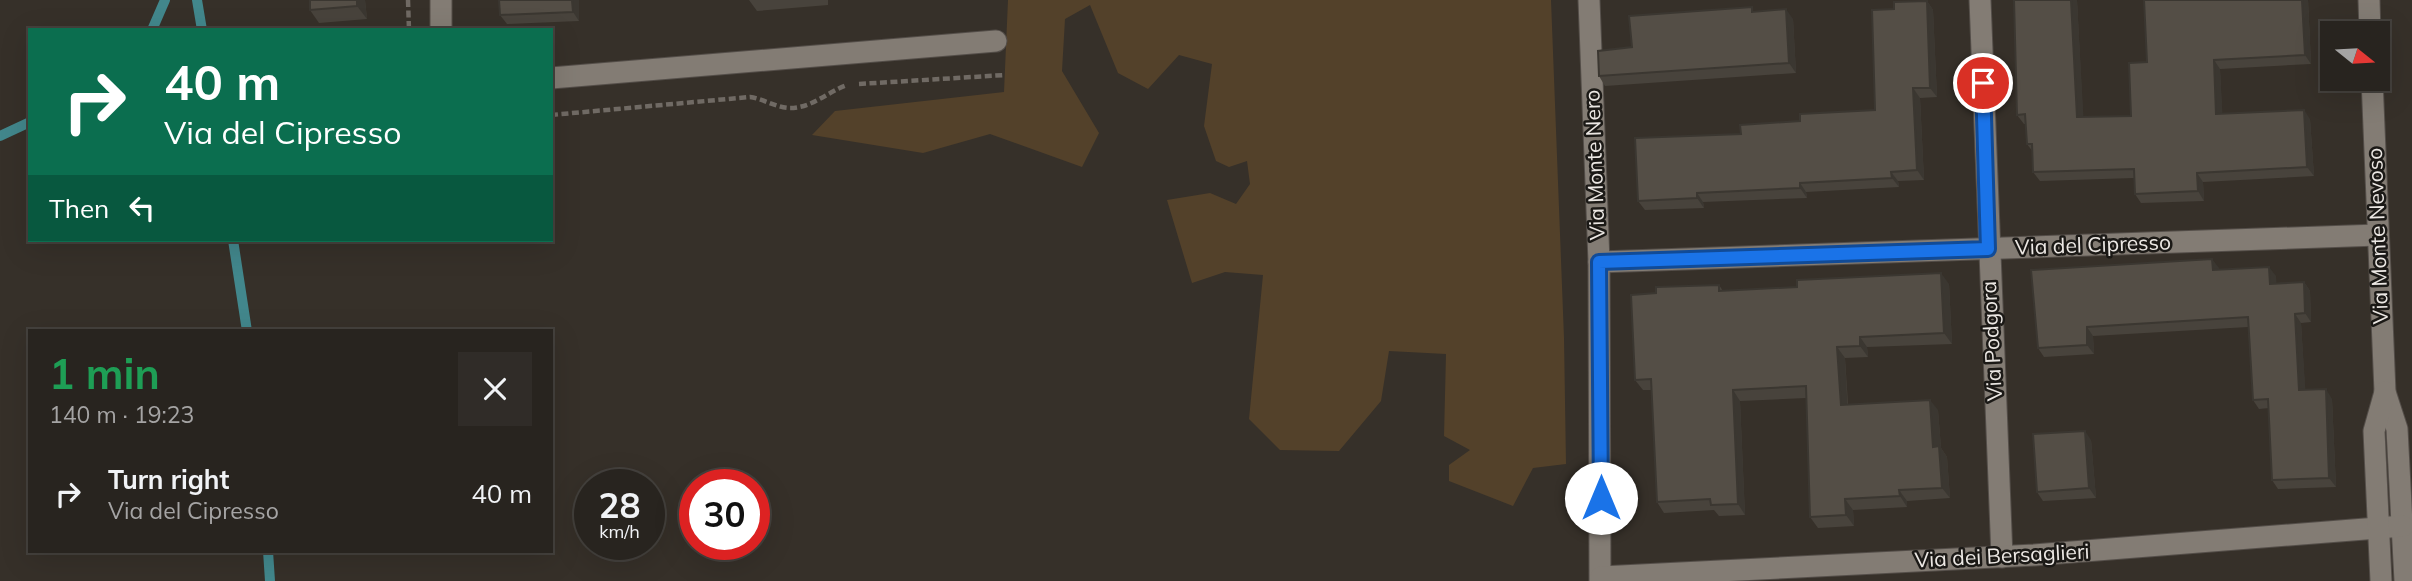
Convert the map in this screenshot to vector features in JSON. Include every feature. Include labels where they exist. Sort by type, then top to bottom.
[{"type":"street","points":[[441,0],[441,28]]},
{"type":"street","name":"Via Monte Nero","points":[[1589,0],[1599,262],[1601,579]]},
{"type":"street","name":"Via Podgora","points":[[1980,0],[2002,557]]},
{"type":"street","points":[[2369,0],[2370,21]]},
{"type":"street","points":[[553,78],[996,41]]},
{"type":"street","name":"Via Monte Nevoso","points":[[2372,91],[2385,393],[2397,429],[2405,581]]},
{"type":"street","name":"Via del Cipresso","points":[[1599,262],[2378,236]]},
{"type":"street","name":"Via Monte Nevoso","points":[[2381,581],[2374,430],[2385,393]]},
{"type":"street","name":"Via dei Bersaglieri","points":[[1601,579],[2002,557],[2403,526]]},
{"type":"path","points":[[408,0],[409,28]]},
{"type":"path","points":[[553,115],[750,97],[786,108],[806,106],[845,85],[1005,75]]},
{"type":"shaded area","points":[[1008,0],[1551,0],[1566,464],[1533,468],[1513,506],[1449,481],[1449,465],[1470,450],[1444,436],[1446,354],[1389,351],[1381,401],[1339,451],[1280,450],[1249,419],[1263,275],[1225,272],[1192,283],[1167,200],[1210,193],[1236,204],[1250,184],[1247,161],[1229,167],[1216,161],[1204,126],[1212,64],[1179,55],[1148,89],[1118,73],[1090,5],[1065,19],[1062,71],[1099,133],[1082,167],[990,134],[923,153],[812,135],[835,111],[1004,92]]},
{"type":"building","points":[[310,0],[357,0],[357,6],[310,10]]},
{"type":"building","points":[[499,0],[572,0],[573,12],[500,15]]},
{"type":"building","points":[[2014,0],[2071,0],[2077,117],[2131,116],[2129,63],[2147,62],[2144,0],[2302,0],[2305,55],[2214,60],[2216,114],[2304,110],[2307,167],[2197,173],[2198,191],[2135,194],[2134,169],[2033,172],[2032,144],[2027,144],[2025,114],[2017,115]]},
{"type":"building","points":[[1927,1],[1930,88],[1913,88],[1917,170],[1891,172],[1892,178],[1800,183],[1800,188],[1697,193],[1697,198],[1638,201],[1635,138],[1741,134],[1740,125],[1800,121],[1800,114],[1875,110],[1872,10],[1894,9],[1894,2]]},
{"type":"building","points":[[1752,7],[1752,12],[1786,9],[1789,63],[1599,76],[1598,51],[1632,47],[1629,16]]},
{"type":"building","points":[[2212,259],[2213,270],[2269,267],[2270,284],[2304,282],[2305,313],[2295,314],[2299,390],[2326,389],[2329,478],[2272,480],[2268,399],[2253,400],[2248,317],[2087,327],[2087,345],[2038,348],[2031,270]]},
{"type":"building","points":[[1941,273],[1944,333],[1860,337],[1860,346],[1837,347],[1841,405],[1930,400],[1933,447],[1939,446],[1942,488],[1899,490],[1900,496],[1845,499],[1846,515],[1810,517],[1806,386],[1733,390],[1738,504],[1711,505],[1710,499],[1657,502],[1651,379],[1635,380],[1631,295],[1656,293],[1656,287],[1719,285],[1719,291],[1797,287],[1797,280]]},
{"type":"building","points":[[2085,431],[2089,488],[2037,492],[2033,434]]},
{"type":"waterway","points":[[153,28],[165,0]]},
{"type":"waterway","points":[[197,0],[202,28]]},
{"type":"waterway","points":[[0,136],[28,123]]},
{"type":"waterway","points":[[233,242],[247,329]]},
{"type":"waterway","points":[[268,553],[270,581]]},
{"type":"route","points":[[1601,498],[1599,262],[1988,249],[1983,83]]}]
